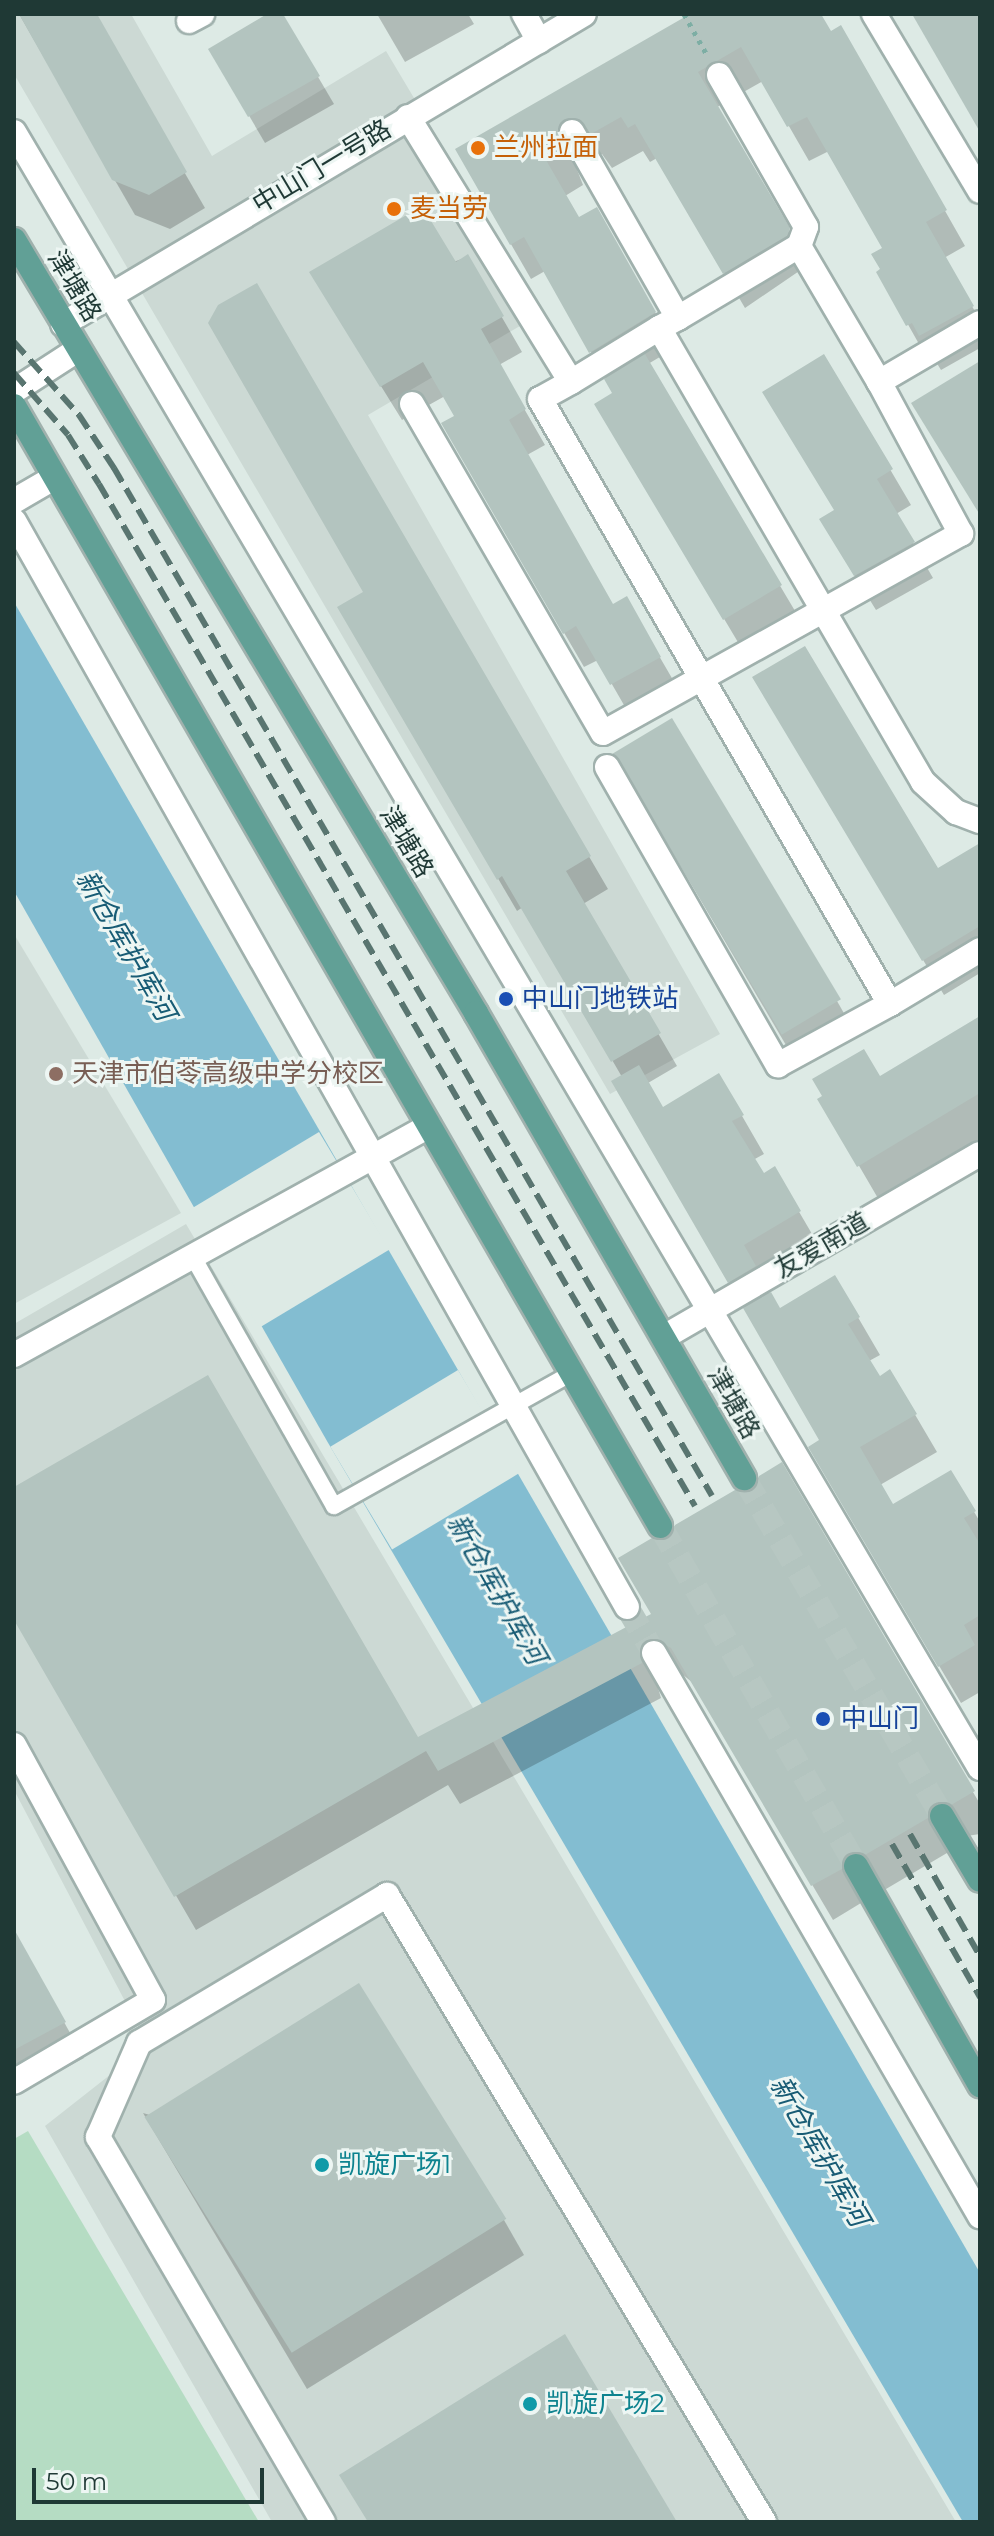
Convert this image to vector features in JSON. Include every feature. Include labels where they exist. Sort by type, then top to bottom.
[{"type":"main road","name":"津塘路","points":[[14,240],[664,1337],[744,1478]]},
{"type":"main road","points":[[14,406],[52,479],[660,1526]]},
{"type":"main road","points":[[942,1816],[980,1880]]},
{"type":"main road","points":[[856,1866],[980,2085]]},
{"type":"street","points":[[524,14],[539,41]]},
{"type":"street","name":"中山门一号路","points":[[63,324],[111,292],[584,14]]},
{"type":"street","points":[[874,14],[980,191]]},
{"type":"street","points":[[719,75],[806,227],[799,246],[540,399],[699,680],[890,1004]]},
{"type":"street","points":[[408,117],[571,382]]},
{"type":"street","points":[[14,132],[980,1768]]},
{"type":"street","points":[[572,132],[668,323],[824,610],[923,782],[956,812],[980,821]]},
{"type":"street","points":[[412,404],[603,733],[824,610],[971,540],[799,246]]},
{"type":"street","points":[[879,382],[980,323]]},
{"type":"street","points":[[14,391],[79,349]]},
{"type":"street","points":[[14,501],[52,479]]},
{"type":"street","points":[[14,521],[627,1607]]},
{"type":"street","points":[[607,767],[778,1065],[890,1004],[980,950]]},
{"type":"street","points":[[14,1355],[429,1126]]},
{"type":"street","name":"友爱南道","points":[[664,1337],[980,1154]]},
{"type":"street","points":[[654,1653],[980,2216]]},
{"type":"street","points":[[14,1745],[153,2000],[14,2082]]},
{"type":"street","points":[[323,2522],[98,2137],[139,2043],[387,1895],[764,2522]]},
{"type":"lane","points":[[193,1257],[334,1506],[570,1374]]},
{"type":"path","points":[[684,14],[719,75]]},
{"type":"shaded area","points":[[14,14],[131,14],[212,156],[386,51],[542,313],[368,415],[720,1034],[610,1094],[14,74]]},
{"type":"shaded area","name":"天津市伯苓高级中学分校区","points":[[14,934],[181,1213],[14,1304]]},
{"type":"shaded area","points":[[186,1224],[956,2522],[272,2522],[45,2126],[148,2045],[14,1790],[14,1324]]},
{"type":"green space","points":[[28,2131],[259,2522],[14,2522],[14,2139]]},
{"type":"water","name":"新仓库护库河","points":[[14,602],[980,2273],[980,2522],[963,2522],[327,1441],[14,891]]},
{"type":"pier","points":[[319,1132],[390,1249],[259,1328],[189,1210]]},
{"type":"pier","points":[[458,1370],[520,1473],[392,1550],[330,1447]]},
{"type":"building","points":[[19,14],[97,14],[187,172],[149,195],[112,180]]},
{"type":"building","points":[[267,14],[283,14],[320,76],[248,117],[208,49]]},
{"type":"building","points":[[690,14],[821,14],[831,31],[841,25],[947,210],[926,222],[974,306],[919,336],[912,323],[906,326],[876,272],[880,269],[871,254],[882,248],[807,117],[787,127],[741,47],[698,72],[790,228],[787,236],[723,274],[635,124],[628,128],[621,117],[591,134],[579,119],[565,119],[559,125],[565,149],[546,160],[579,217],[597,207],[656,312],[589,353],[524,237],[510,245],[455,149]]},
{"type":"building","points":[[912,14],[980,14],[980,132]]},
{"type":"building","points":[[422,206],[456,262],[468,254],[504,316],[481,329],[526,409],[509,420],[613,604],[627,596],[661,657],[610,685],[576,626],[563,634],[441,423],[454,416],[423,362],[380,387],[309,272]]},
{"type":"building","points":[[257,283],[591,856],[566,871],[661,1033],[611,1062],[502,876],[497,880],[337,607],[363,592],[208,323],[218,305]]},
{"type":"building","points":[[645,354],[782,585],[723,620],[594,404],[612,393],[604,379]]},
{"type":"building","points":[[824,354],[893,469],[877,479],[915,542],[854,576],[819,519],[834,510],[762,392]]},
{"type":"building","points":[[980,361],[980,515],[911,403]]},
{"type":"building","points":[[805,646],[938,868],[980,843],[980,926],[922,961],[752,677]]},
{"type":"building","points":[[672,718],[841,999],[782,1035],[613,754]]},
{"type":"building","points":[[980,1016],[980,1093],[857,1167],[817,1099],[822,1096],[812,1079],[864,1049],[880,1076]]},
{"type":"building","points":[[639,1065],[663,1107],[719,1073],[744,1115],[732,1121],[764,1173],[775,1166],[801,1211],[744,1245],[756,1266],[728,1283],[611,1081]]},
{"type":"building","points":[[835,1275],[860,1317],[848,1324],[880,1376],[890,1369],[917,1414],[860,1447],[893,1504],[951,1470],[976,1511],[964,1518],[980,1544],[980,1615],[964,1625],[975,1645],[938,1667],[808,1447],[819,1440],[743,1308],[771,1292],[780,1308]]},
{"type":"building","points":[[208,1375],[418,1737],[651,1614],[618,1558],[652,1538],[668,1539],[675,1525],[735,1490],[752,1491],[759,1476],[782,1462],[975,1791],[951,1805],[934,1804],[928,1818],[865,1855],[848,1853],[842,1869],[811,1886],[671,1648],[653,1638],[641,1646],[642,1663],[438,1771],[426,1751],[174,1897],[14,1620],[14,1487]]},
{"type":"building","points":[[14,1929],[66,2022],[14,2050]]},
{"type":"building","name":"凯旋广场1","points":[[359,1983],[506,2219],[292,2353],[144,2117]]},
{"type":"building","name":"凯旋广场2","points":[[565,2334],[677,2522],[368,2522],[339,2475]]},
{"type":"tunnel","points":[[744,1478],[942,1816]]},
{"type":"tunnel","points":[[660,1526],[856,1866]]},
{"type":"tunnel","points":[[627,1607],[654,1653]]},
{"type":"railway","points":[[14,342],[79,415],[114,468],[712,1496]]},
{"type":"railway","points":[[14,373],[68,435],[99,484],[695,1506]]},
{"type":"railway","points":[[910,1834],[980,1956]]},
{"type":"railway","points":[[892,1844],[980,1997]]},
{"type":"place","name":"兰州拉面","points":[[478,148]]},
{"type":"place","name":"麦当劳","points":[[394,209]]},
{"type":"place","name":"中山门地铁站","points":[[506,999]]},
{"type":"place","name":"天津市伯苓高级中学分校区","points":[[56,1074]]},
{"type":"place","name":"中山门","points":[[823,1719]]},
{"type":"place","name":"凯旋广场1","points":[[322,2165]]},
{"type":"place","name":"凯旋广场2","points":[[530,2404]]}]
